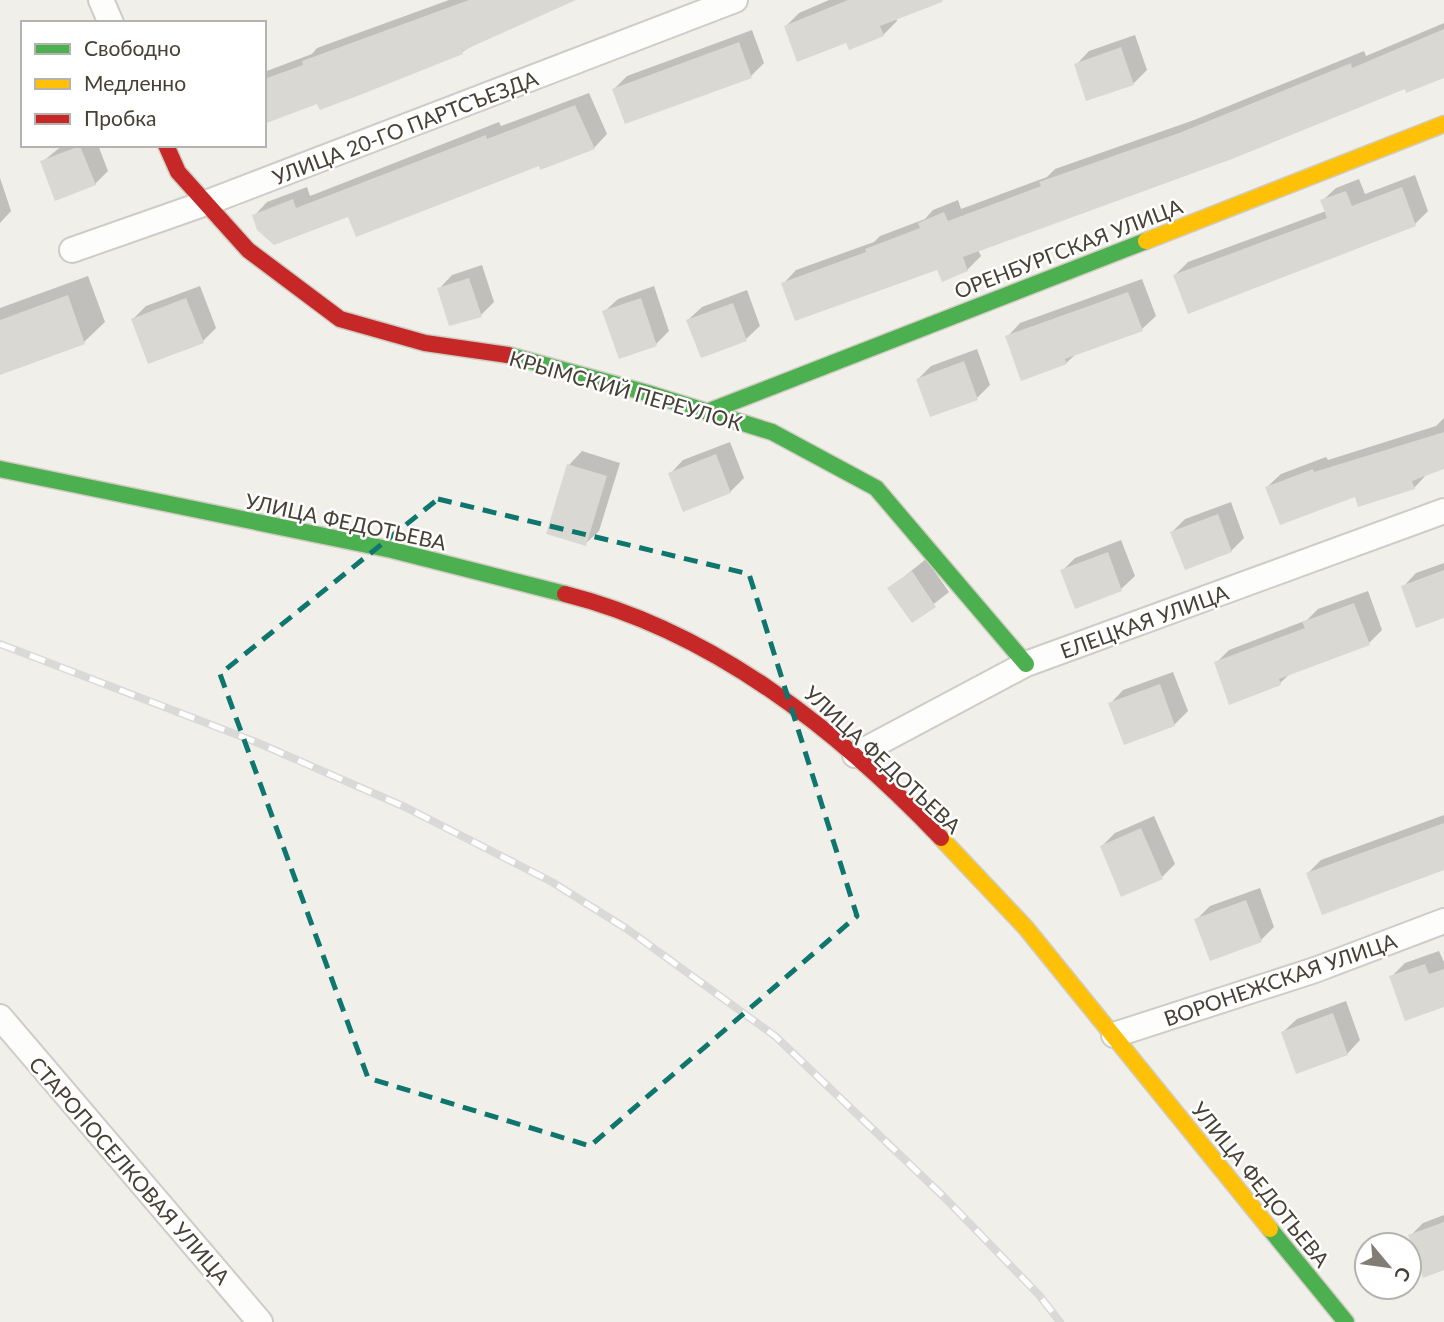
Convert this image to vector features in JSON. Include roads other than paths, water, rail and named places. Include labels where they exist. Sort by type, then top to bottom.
[{"type":"street","points":[[101,0],[110,21]]},
{"type":"street","name":"УЛИЦА 20-ГО ПАРТСЪЕЗДА","points":[[72,250],[206,203],[735,0]]},
{"type":"street","name":"ОРЕНБУРГСКАЯ УЛИЦА","points":[[707,412],[1444,124]]},
{"type":"street","name":"КРЫМСКИЙ ПЕРЕУЛОК","points":[[167,147],[178,172],[248,250],[340,319],[425,342],[526,358],[772,432],[876,488],[958,580],[1026,664]]},
{"type":"street","name":"УЛИЦА ФЕДОТЬЕВА","points":[[0,469],[392,550],[616,607],[723,659],[770,688],[793,703],[855,755],[920,816],[1026,928],[1346,1322]]},
{"type":"street","name":"ЕЛЕЦКАЯ УЛИЦА","points":[[855,755],[1026,664],[1444,511]]},
{"type":"street","name":"ВОРОНЕЖСКАЯ УЛИЦА","points":[[1114,1035],[1315,970],[1444,921]]},
{"type":"street","name":"СТАРОПОСЕЛКОВАЯ УЛИЦА","points":[[0,1017],[260,1322]]},
{"type":"railway","points":[[0,644],[256,742],[405,807],[552,882],[627,929],[775,1036],[944,1197],[1039,1295],[1060,1322]]}]
